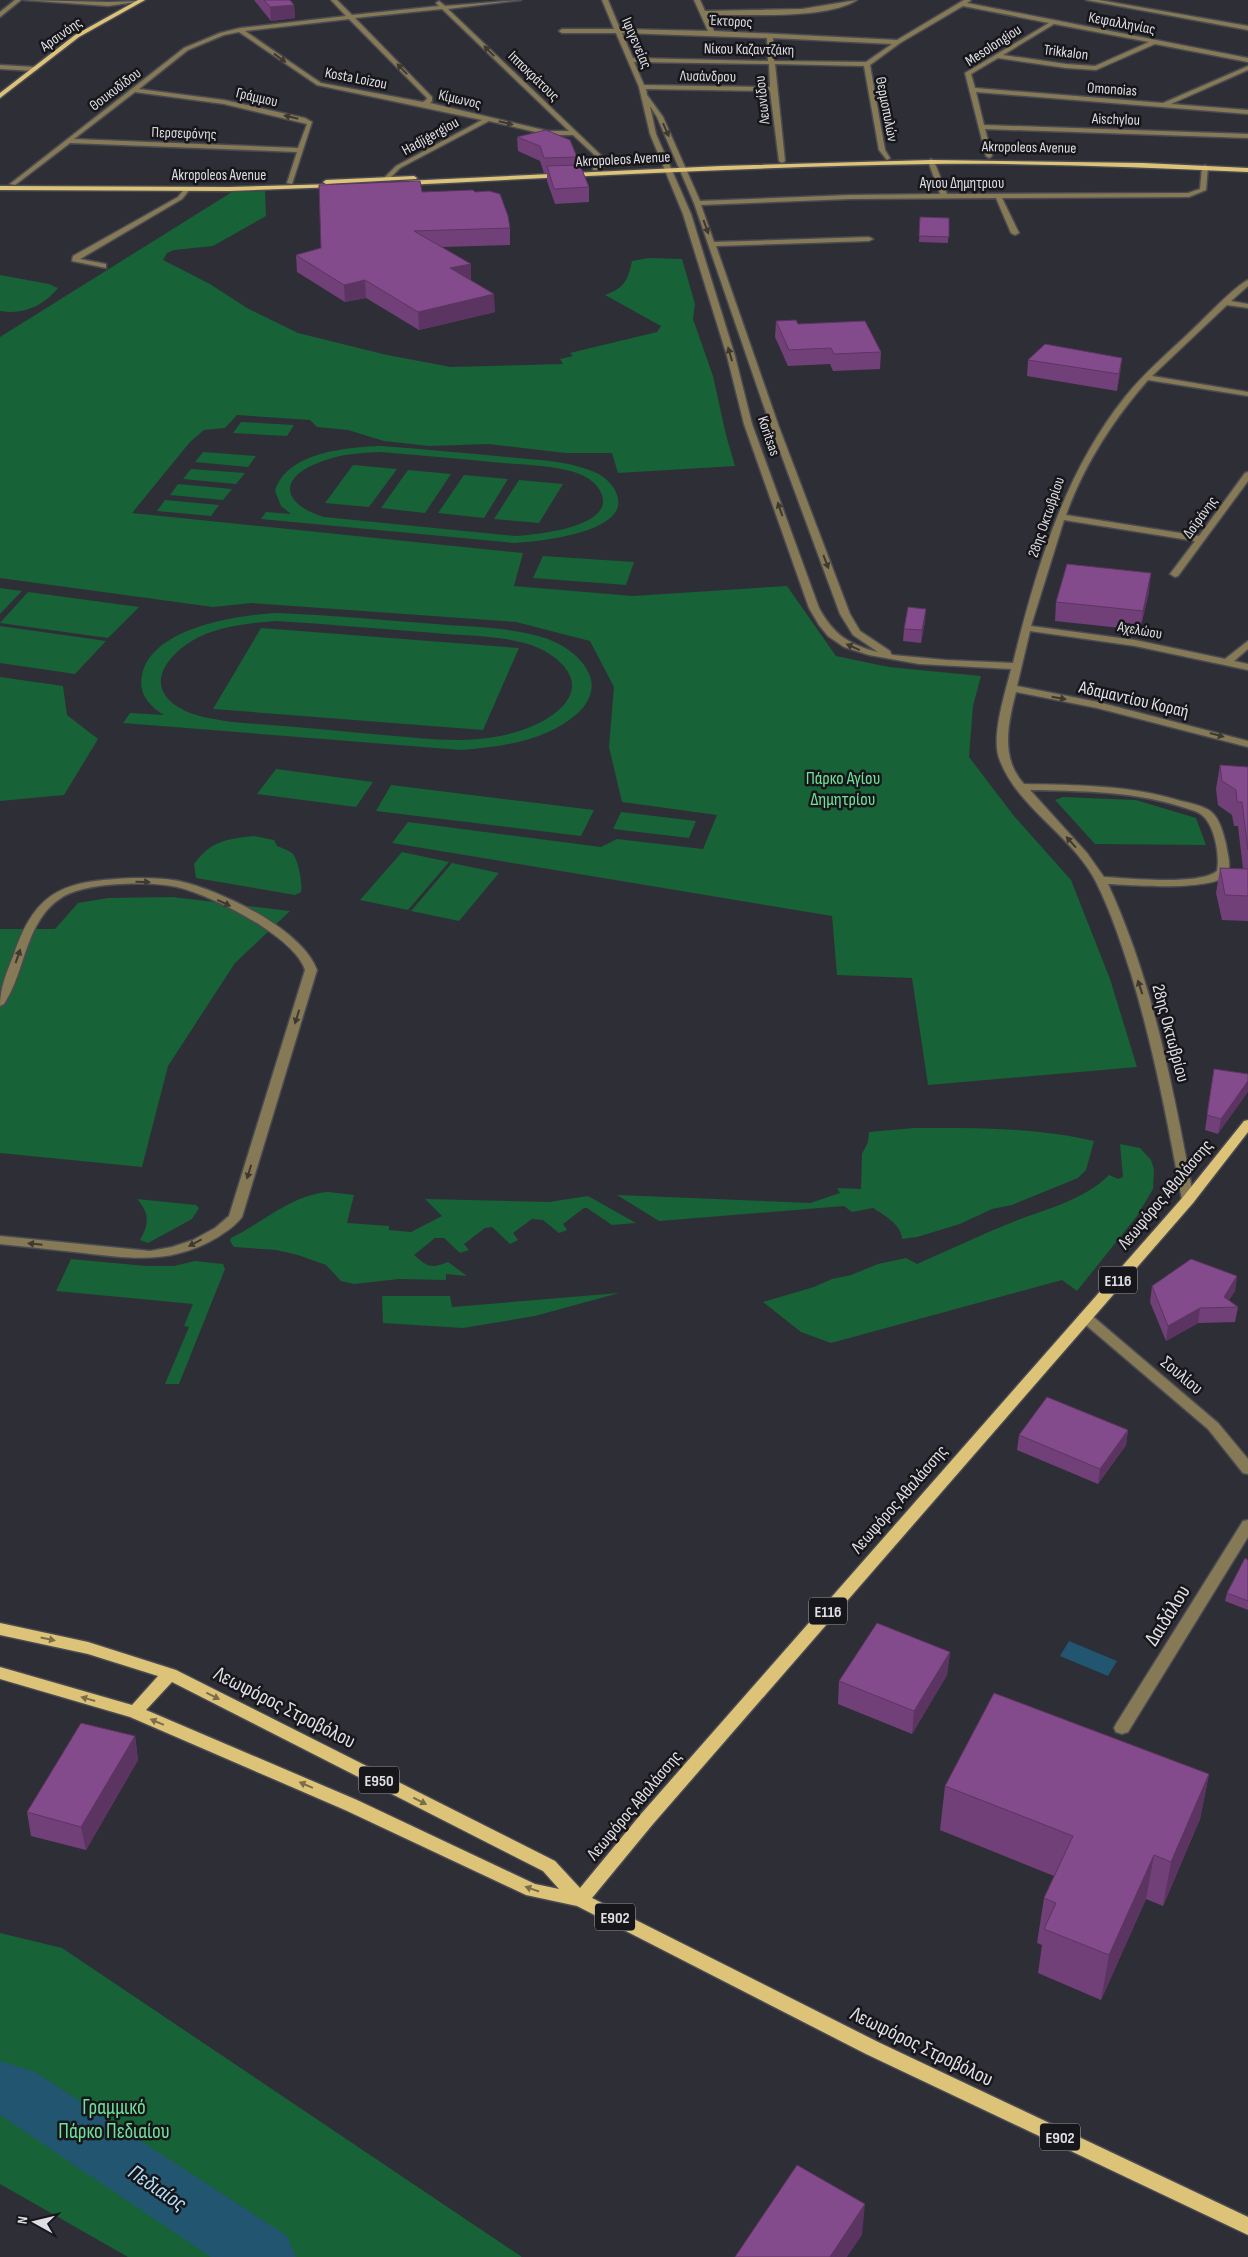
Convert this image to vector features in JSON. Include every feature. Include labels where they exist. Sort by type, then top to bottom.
[{"type":"main road","name":"Αρσινόης","points":[[0,96],[77,36],[141,1]]},
{"type":"main road","name":"Akropoleos Avenue","points":[[0,188],[187,189],[336,186],[782,162],[989,156],[1084,158],[1248,166]]},
{"type":"main road","name":"Akropoleos Avenue","points":[[684,168],[930,161],[1076,161],[1248,170]]},
{"type":"main road","name":"Akropoleos Avenue","points":[[0,184],[290,183],[595,169],[668,169]]},
{"type":"main road","name":"Λεωφόρος Αθαλάσσης","points":[[580,1900],[653,1812],[1188,1200],[1248,1124]]},
{"type":"main road","name":"Λεωφόρος Στροβόλου","points":[[0,1630],[88,1648],[170,1674],[549,1866],[580,1900]]},
{"type":"main road","name":"Λεωφόρος Στροβόλου","points":[[0,1673],[135,1712],[351,1804],[532,1890],[580,1900],[872,2048],[1248,2226]]},
{"type":"main road","points":[[135,1712],[170,1674]]},
{"type":"street","points":[[0,15],[18,0]]},
{"type":"street","points":[[27,0],[108,4],[141,1]]},
{"type":"street","name":"Κίμωνος","points":[[334,0],[430,98],[424,104]]},
{"type":"street","name":"Ιπποκράτους","points":[[436,0],[604,161],[603,165],[595,169]]},
{"type":"street","name":"Θουκυδίδου","points":[[13,184],[186,49],[208,39],[240,30],[518,0]]},
{"type":"street","name":"Ιφιγενείας","points":[[605,0],[642,87],[660,117],[684,168]]},
{"type":"street","points":[[697,0],[712,33]]},
{"type":"street","points":[[704,13],[821,9],[841,6],[854,0]]},
{"type":"street","points":[[1089,0],[1248,28]]},
{"type":"street","name":"Κεφαλληνίας","points":[[965,2],[1052,23],[1248,60]]},
{"type":"street","name":"Θερμοπυλών","points":[[887,158],[882,150],[867,64],[898,42],[965,2]]},
{"type":"street","points":[[1134,8],[1144,3]]},
{"type":"street","points":[[108,4],[123,10]]},
{"type":"street","name":"Mesolongiou","points":[[989,156],[968,73],[1052,23]]},
{"type":"street","name":"Kosta Loizou","points":[[240,30],[319,84],[424,104]]},
{"type":"street","name":"Έκτορος","points":[[562,31],[619,30],[712,33],[898,42]]},
{"type":"street","name":"Λεωνίδου","points":[[770,36],[773,89],[782,162]]},
{"type":"street","name":"Trikkalon","points":[[999,56],[1066,66],[1096,68],[1154,42]]},
{"type":"street","name":"Νίκου Καζαντζάκη","points":[[631,60],[867,64]]},
{"type":"street","points":[[0,67],[35,69]]},
{"type":"street","points":[[1164,105],[1248,68]]},
{"type":"street","name":"Λυσάνδρου","points":[[642,87],[773,89]]},
{"type":"street","name":"Γράμμου","points":[[135,90],[224,102],[305,120],[310,123],[290,183]]},
{"type":"street","name":"Omonoias","points":[[973,90],[1248,112]]},
{"type":"street","name":"Ιφιγενείας","points":[[646,95],[650,126],[668,169]]},
{"type":"street","name":"Κίμωνος","points":[[424,104],[548,133],[575,133]]},
{"type":"street","name":"Hadjigergiou","points":[[386,179],[398,168],[488,119]]},
{"type":"street","name":"Aischylou","points":[[983,127],[1248,136]]},
{"type":"street","name":"Περσεφόνης","points":[[67,141],[301,150]]},
{"type":"street","points":[[930,161],[944,196]]},
{"type":"street","name":"Αγιου Δημητριου","points":[[697,203],[944,196],[1189,195],[1203,190],[1205,167]]},
{"type":"street","name":"Koritsas","points":[[684,168],[745,333],[804,505],[850,624],[867,642],[900,659]]},
{"type":"street","name":"Koritsas","points":[[668,169],[687,214],[731,356],[748,424],[814,608],[826,628],[839,640],[862,652],[900,659],[1016,666]]},
{"type":"street","points":[[104,266],[76,261],[76,258],[126,227],[180,198],[187,189]]},
{"type":"street","points":[[998,196],[1015,233]]},
{"type":"street","points":[[711,244],[869,239]]},
{"type":"street","name":"28ης Οκτωβρίου","points":[[1188,1200],[1166,1078],[1121,924],[1101,880],[1083,854],[1012,776],[1003,755],[1003,724],[1026,628],[1061,517],[1068,496],[1095,446],[1123,404],[1146,377],[1248,282]]},
{"type":"street","points":[[1226,303],[1248,306]]},
{"type":"street","points":[[1146,377],[1248,394]]},
{"type":"street","name":"Δοϊράνης","points":[[1175,574],[1248,475]]},
{"type":"street","points":[[1061,517],[1201,539]]},
{"type":"street","name":"Αχελώου","points":[[1026,628],[1135,643],[1248,668]]},
{"type":"street","points":[[1227,662],[1248,644]]},
{"type":"street","name":"Αδαμαντίου Κοραή","points":[[1011,688],[1098,705],[1248,744]]},
{"type":"street","points":[[1022,787],[1142,793],[1172,800],[1206,813],[1213,822],[1218,834],[1224,868],[1221,874],[1210,881],[1190,883],[1101,880]]},
{"type":"street","points":[[0,1002],[33,920],[58,894],[98,884],[166,882],[179,884],[206,894],[274,929],[302,953],[311,970],[235,1217],[230,1223],[174,1253],[155,1255],[137,1255],[0,1240]]},
{"type":"street","name":"Σουλίου","points":[[1082,1321],[1213,1426],[1248,1469]]},
{"type":"street","name":"Δαιδάλου","points":[[1122,1728],[1248,1525]]},
{"type":"green space","name":"Πάρκο Αγίου Δημητρίου","points":[[265,191],[266,216],[213,246],[174,250],[167,253],[163,260],[210,284],[247,308],[298,333],[387,355],[451,367],[563,364],[560,359],[573,356],[570,353],[657,332],[661,326],[605,295],[617,290],[624,283],[629,274],[632,261],[649,258],[682,259],[695,304],[693,319],[713,376],[735,466],[618,473],[612,453],[565,453],[488,444],[429,446],[384,441],[348,430],[317,427],[310,420],[237,415],[225,428],[204,430],[190,442],[132,513],[523,553],[514,586],[633,596],[787,586],[836,656],[889,667],[981,676],[973,706],[969,757],[1014,816],[1071,880],[1110,979],[1137,1067],[928,1085],[912,978],[837,975],[832,916],[392,843],[408,822],[601,847],[617,839],[703,849],[717,815],[622,802],[609,747],[614,687],[590,641],[516,622],[252,603],[213,607],[0,578],[0,337],[232,192]]},
{"type":"green space","points":[[0,275],[49,284],[58,288],[46,300],[32,308],[17,312],[0,311]]},
{"type":"green space","points":[[241,422],[294,425],[287,436],[233,433]]},
{"type":"green space","points":[[382,446],[574,465],[604,477],[612,485],[617,495],[617,508],[610,518],[596,527],[579,533],[514,543],[261,519],[266,512],[291,514],[281,506],[275,491],[281,478],[305,460],[336,450]],"holes":[[[380,452],[538,466],[574,472],[595,484],[602,495],[602,506],[596,515],[569,528],[515,536],[324,517],[309,511],[292,497],[290,489],[292,482],[298,474],[309,467],[344,455]]]},
{"type":"green space","points":[[203,452],[256,456],[248,467],[195,462]]},
{"type":"green space","points":[[353,465],[397,469],[369,507],[325,503]]},
{"type":"green space","points":[[191,469],[245,473],[236,484],[183,479]]},
{"type":"green space","points":[[408,470],[451,474],[425,513],[381,508]]},
{"type":"green space","points":[[464,475],[508,479],[484,518],[438,513]]},
{"type":"green space","points":[[519,480],[563,484],[539,523],[494,519]]},
{"type":"green space","points":[[178,484],[232,489],[223,500],[170,495]]},
{"type":"green space","points":[[165,500],[219,505],[211,516],[157,511]]},
{"type":"green space","points":[[543,556],[634,562],[626,585],[533,578]]},
{"type":"green space","points":[[0,588],[22,591],[0,614]]},
{"type":"green space","points":[[28,592],[139,607],[108,638],[0,623]]},
{"type":"green space","points":[[260,614],[337,616],[488,628],[526,633],[554,642],[576,656],[590,676],[591,691],[588,701],[578,713],[566,723],[552,730],[523,741],[461,750],[123,723],[130,713],[164,715],[146,699],[141,682],[149,659],[162,645],[179,635],[199,627]],"holes":[[[275,621],[481,636],[517,641],[536,647],[554,657],[568,672],[572,689],[568,699],[562,706],[538,724],[500,736],[471,740],[427,739],[232,722],[191,713],[178,707],[167,698],[162,688],[161,677],[171,658],[180,649],[201,636],[219,630]]]},
{"type":"green space","points":[[0,626],[106,641],[75,674],[0,663]]},
{"type":"green space","points":[[261,628],[519,648],[483,730],[213,709]]},
{"type":"green space","points":[[0,677],[63,686],[67,715],[98,739],[64,795],[0,801]]},
{"type":"green space","points":[[276,769],[373,782],[356,807],[257,794]]},
{"type":"green space","points":[[391,785],[594,810],[581,836],[376,811]]},
{"type":"green space","points":[[1063,797],[1136,800],[1196,818],[1206,845],[1095,844],[1055,800]]},
{"type":"green space","points":[[621,812],[696,821],[689,838],[613,829]]},
{"type":"green space","points":[[254,836],[274,840],[277,846],[292,853],[300,871],[301,892],[295,895],[196,878],[194,864],[207,850],[220,842]]},
{"type":"green space","points":[[402,852],[449,862],[408,910],[360,900]]},
{"type":"green space","points":[[452,863],[499,873],[459,921],[411,911]]},
{"type":"green space","points":[[173,897],[290,911],[235,963],[168,1066],[142,1167],[0,1153],[0,929],[55,929],[78,903],[108,898]]},
{"type":"green space","points":[[914,1128],[982,1128],[1027,1131],[1072,1136],[1094,1141],[1086,1170],[1078,1178],[1012,1205],[992,1209],[960,1224],[917,1237],[902,1239],[896,1225],[873,1208],[852,1212],[844,1206],[659,1221],[617,1195],[810,1203],[840,1193],[837,1188],[861,1189],[862,1154],[868,1142],[869,1132]]},
{"type":"green space","points":[[1120,1144],[1140,1148],[1151,1160],[1154,1169],[1153,1189],[1137,1216],[1077,1291],[1062,1280],[831,1343],[801,1332],[763,1302],[814,1287],[832,1279],[851,1275],[878,1264],[906,1258],[917,1264],[1001,1227],[1076,1198],[1099,1184],[1109,1175],[1118,1179],[1123,1177]]},
{"type":"green space","points":[[328,1192],[354,1195],[347,1223],[389,1226],[389,1230],[411,1232],[442,1216],[425,1199],[549,1202],[588,1196],[636,1223],[612,1225],[587,1208],[584,1208],[563,1224],[567,1230],[559,1233],[543,1220],[532,1219],[513,1233],[518,1240],[510,1244],[492,1227],[485,1228],[464,1244],[469,1250],[460,1253],[444,1238],[435,1238],[414,1255],[429,1266],[437,1266],[448,1262],[467,1276],[446,1274],[446,1280],[399,1279],[354,1284],[341,1281],[326,1265],[298,1255],[276,1250],[234,1247],[230,1241],[231,1238],[302,1198]]},
{"type":"green space","points":[[137,1199],[196,1205],[199,1208],[192,1219],[148,1243],[140,1240],[147,1219],[144,1209]]},
{"type":"green space","points":[[71,1259],[146,1266],[174,1266],[195,1261],[223,1264],[225,1269],[179,1384],[165,1384],[189,1327],[184,1326],[193,1304],[56,1291]]},
{"type":"green space","points":[[619,1293],[535,1316],[463,1328],[383,1323],[382,1296],[450,1296],[452,1307]]},
{"type":"green space","name":"Γραμμικό Πάρκο Πεδιαίου","points":[[0,1933],[62,1948],[522,2257],[128,2257],[0,2184]]},
{"type":"water","points":[[1069,1641],[1117,1661],[1108,1676],[1060,1656]]},
{"type":"building","points":[[264,0],[290,0],[294,5],[270,7]]},
{"type":"building","points":[[546,130],[570,140],[577,157],[544,158],[540,146],[517,137]]},
{"type":"building","points":[[580,165],[589,187],[554,189],[547,166]]},
{"type":"building","points":[[420,181],[422,192],[473,190],[475,192],[489,191],[500,194],[510,228],[414,231],[471,264],[450,268],[494,294],[418,312],[365,280],[344,285],[296,255],[321,248],[319,185]]},
{"type":"building","points":[[920,217],[949,218],[949,237],[919,236]]},
{"type":"building","points":[[796,320],[798,324],[865,321],[881,352],[834,354],[831,348],[789,350],[776,321]]},
{"type":"building","points":[[1045,344],[1122,358],[1119,374],[1028,360]]},
{"type":"building","points":[[1067,564],[1151,573],[1143,611],[1056,602]]},
{"type":"building","points":[[908,607],[926,609],[922,630],[904,629]]},
{"type":"building","points":[[1220,765],[1248,767],[1248,850],[1242,802],[1237,802],[1236,790],[1222,781]]},
{"type":"building","points":[[1220,868],[1248,869],[1248,896],[1225,895]]},
{"type":"building","points":[[1214,1069],[1248,1074],[1248,1081],[1221,1119],[1207,1115]]},
{"type":"building","points":[[1191,1259],[1237,1276],[1224,1297],[1238,1307],[1200,1308],[1168,1326],[1152,1286]]},
{"type":"building","points":[[1047,1397],[1128,1430],[1100,1469],[1019,1435]]},
{"type":"building","points":[[1245,1558],[1248,1560],[1248,1601],[1227,1593]]},
{"type":"building","points":[[877,1623],[950,1652],[914,1711],[839,1681]]},
{"type":"building","points":[[994,1693],[1209,1774],[1171,1862],[1154,1855],[1109,1955],[1044,1929],[1056,1903],[1044,1898],[1073,1836],[945,1786]]},
{"type":"building","points":[[81,1723],[135,1736],[81,1827],[27,1812]]},
{"type":"building","points":[[797,2165],[865,2204],[830,2257],[735,2257]]},
{"type":"waterway","name":"Πεδιαίος","points":[[0,2088],[14,2091],[264,2257]]}]
